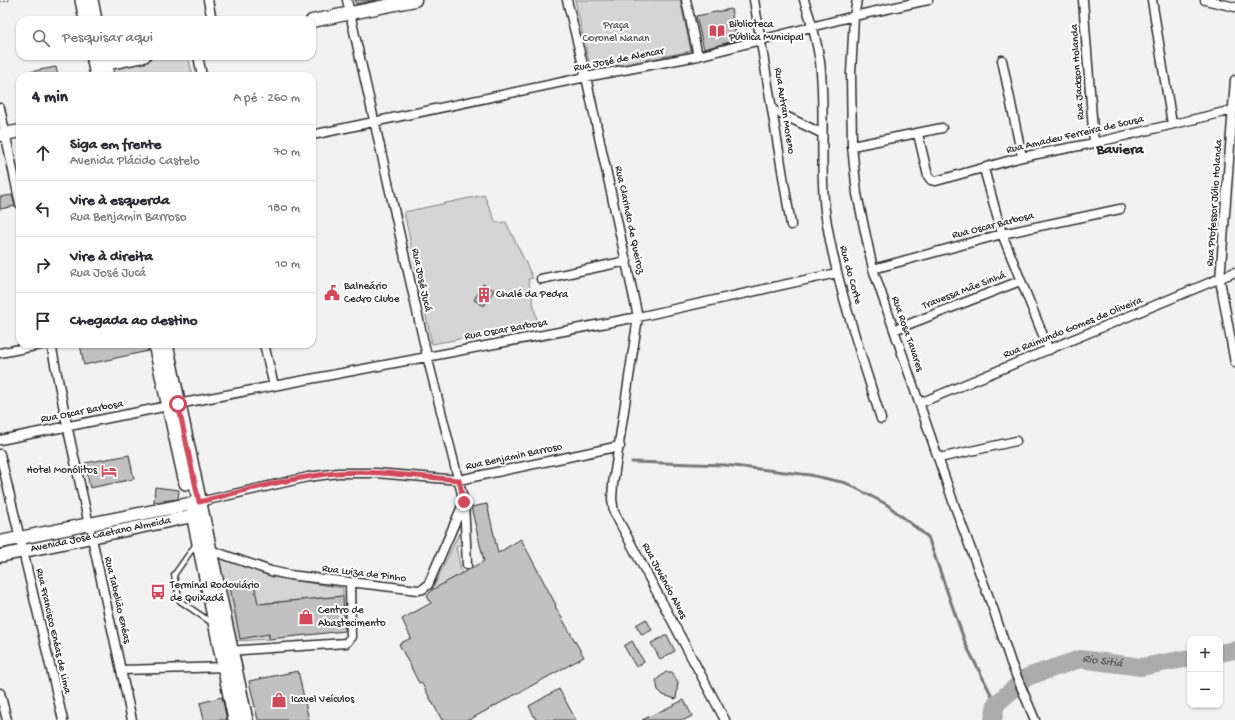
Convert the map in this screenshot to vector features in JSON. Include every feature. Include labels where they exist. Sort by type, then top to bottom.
[{"type":"main road","points":[[82,0],[85,16]]},
{"type":"main road","points":[[91,0],[94,16]]},
{"type":"main road","points":[[316,20],[415,0]]},
{"type":"main road","points":[[100,66],[126,60]]},
{"type":"main road","points":[[2,134],[16,132]]},
{"type":"main road","points":[[156,348],[174,405]]},
{"type":"main road","points":[[167,348],[174,405],[196,509],[210,550],[229,667],[234,687],[246,720]]},
{"type":"main road","points":[[196,509],[198,540],[215,625],[226,651]]},
{"type":"main road","name":"Avenida José Caetano Almeida","points":[[0,556],[90,531],[196,509]]},
{"type":"main road","name":"Avenida José Caetano Almeida","points":[[0,542],[90,531]]},
{"type":"main road","points":[[234,687],[235,720]]},
{"type":"street","points":[[208,0],[211,16]]},
{"type":"street","name":"Rua José Jucá","points":[[347,0],[426,356],[464,502],[468,565]]},
{"type":"street","name":"Rua Clarindo de Queiroz","points":[[567,0],[586,77],[638,317],[620,446]]},
{"type":"street","points":[[686,0],[698,56]]},
{"type":"street","name":"Rua Autran Moreno","points":[[754,0],[762,41],[791,225]]},
{"type":"street","name":"Rua do Corte","points":[[804,0],[813,28],[820,61],[822,97],[821,133],[825,209],[837,274],[881,419]]},
{"type":"street","name":"Rua Rosa Tavares","points":[[857,0],[854,16],[851,74],[852,146],[857,194],[873,269],[955,507],[994,611],[1011,663],[1035,720]]},
{"type":"street","name":"Rua José de Alencar","points":[[316,134],[586,77],[698,56],[813,28],[854,16],[928,0]]},
{"type":"street","name":"Rua Jackson Holanda","points":[[1083,0],[1094,143]]},
{"type":"street","points":[[1152,0],[1172,124]]},
{"type":"street","points":[[1205,0],[1235,7]]},
{"type":"street","points":[[199,60],[201,72]]},
{"type":"street","points":[[1002,60],[1022,157]]},
{"type":"street","name":"Rua Professor Júlio Holanda","points":[[1235,80],[1220,280],[1235,363]]},
{"type":"street","points":[[0,108],[2,134],[16,188]]},
{"type":"street","points":[[773,110],[821,133]]},
{"type":"street","name":"Rua Amadeu Ferreira de Sousa","points":[[918,134],[927,174],[931,180],[936,181],[984,169],[1022,157],[1094,143],[1232,110]]},
{"type":"street","points":[[852,146],[942,128]]},
{"type":"street","points":[[984,169],[1002,234],[1049,350]]},
{"type":"street","name":"Rua Oscar Barbosa","points":[[873,269],[1002,234],[1120,209]]},
{"type":"street","points":[[541,279],[627,261]]},
{"type":"street","name":"Rua Raimundo Gomes de Oliveira","points":[[920,403],[1220,280],[1235,272]]},
{"type":"street","name":"Rua Oscar Barbosa","points":[[0,440],[67,425],[638,317],[837,274]]},
{"type":"street","name":"Travessa Mãe Sinhá","points":[[894,330],[1020,281]]},
{"type":"street","points":[[0,353],[25,348]]},
{"type":"street","name":"Rua Tabelião Enéas","points":[[52,348],[67,425],[132,720]]},
{"type":"street","points":[[265,348],[274,386]]},
{"type":"street","points":[[939,458],[1016,441]]},
{"type":"street","name":"Rua Benjamin Barroso","points":[[196,509],[308,477],[338,473],[376,473],[459,480],[620,446]]},
{"type":"street","name":"Rua Juvêncio Alves","points":[[620,446],[612,492],[614,512],[725,720]]},
{"type":"street","name":"Rua Francisco Enéas de Lima","points":[[0,454],[63,720]]},
{"type":"street","name":"Rua Luiza de Pinho","points":[[210,550],[271,571],[325,581],[410,590],[423,589],[428,585],[438,564],[464,502]]},
{"type":"street","points":[[226,651],[346,643],[351,637],[350,583]]},
{"type":"street","points":[[121,670],[229,667]]},
{"type":"street","points":[[0,697],[7,720]]},
{"type":"lane","points":[[198,540],[174,575],[180,601],[215,625]]},
{"type":"path","points":[[0,2],[10,0]]},
{"type":"green space","name":"Praça Coronel Nanan","points":[[575,0],[680,0],[691,51],[591,71]]},
{"type":"green space","points":[[142,60],[189,60],[192,72],[111,72],[110,67]]},
{"type":"green space","points":[[484,195],[496,223],[506,222],[533,278],[528,279],[538,325],[432,344],[404,212]]},
{"type":"green space","points":[[459,533],[462,545],[456,547],[462,575],[432,590]]},
{"type":"green space","points":[[227,558],[272,577],[343,588],[343,596],[266,603],[269,639],[234,641],[217,561]]},
{"type":"building","points":[[355,0],[377,0],[356,4]]},
{"type":"building","name":"Biblioteca Pública Municipal","points":[[731,9],[737,40],[704,49],[696,16]]},
{"type":"building","points":[[56,67],[57,72],[29,72]]},
{"type":"building","points":[[12,195],[15,206],[0,209],[0,197]]},
{"type":"building","name":"Chalé da Pedra","points":[[483,284],[494,290],[484,306],[474,300]]},
{"type":"building","points":[[81,348],[148,348],[148,351],[84,365]]},
{"type":"building","name":"Hotel Monólitos","points":[[129,455],[134,479],[90,488],[85,463]]},
{"type":"building","points":[[155,487],[179,490],[178,499],[154,502]]},
{"type":"building","points":[[487,504],[498,553],[521,539],[556,605],[555,606],[584,657],[469,720],[442,720],[421,682],[419,683],[399,644],[411,638],[402,619],[431,603],[427,596],[432,590],[484,561],[471,507]]},
{"type":"building","name":"Centro de Abastecimento","points":[[254,582],[258,604],[343,596],[345,631],[269,639],[269,634],[240,639],[230,587]]},
{"type":"building","points":[[646,619],[652,630],[642,635],[636,625]]},
{"type":"building","points":[[667,635],[675,651],[660,659],[651,643]]},
{"type":"building","points":[[632,641],[644,662],[636,667],[624,646]]},
{"type":"building","name":"Icavel Veículos","points":[[298,671],[309,720],[258,720],[249,681]]},
{"type":"building","points":[[666,672],[672,672],[678,682],[676,699],[663,695],[658,690],[656,680]]},
{"type":"building","points":[[559,689],[576,720],[536,720],[529,706]]},
{"type":"building","points":[[222,697],[227,720],[204,720],[200,703]]},
{"type":"building","points":[[684,700],[692,716],[684,720],[642,720]]},
{"type":"waterway","points":[[632,462],[725,465],[810,475],[846,483],[886,504],[928,537],[966,645],[996,704]]},
{"type":"waterway","name":"Rio Sitiá","points":[[1223,652],[1235,650]]},
{"type":"waterway","name":"Rio Sitiá","points":[[993,720],[996,704],[1027,677],[1080,659],[1141,667],[1187,659]]},
{"type":"place","name":"Biblioteca Pública Municipal","points":[[717,31]]},
{"type":"place","name":"Balneário Cedro Clube","points":[[332,293]]},
{"type":"place","name":"Chalé da Pedra","points":[[484,295]]},
{"type":"place","name":"Hotel Monólitos","points":[[109,471]]},
{"type":"place","name":"Terminal Rodoviário de Quixadá","points":[[158,592]]},
{"type":"place","name":"Centro de Abastecimento","points":[[306,617]]},
{"type":"place","name":"Icavel Veículos","points":[[279,700]]},
{"type":"district","name":"Baviera","points":[[1120,150]]},
{"type":"route","points":[[178,404],[190,454],[199,502],[308,477],[338,473],[376,473],[459,480],[464,502]]}]
